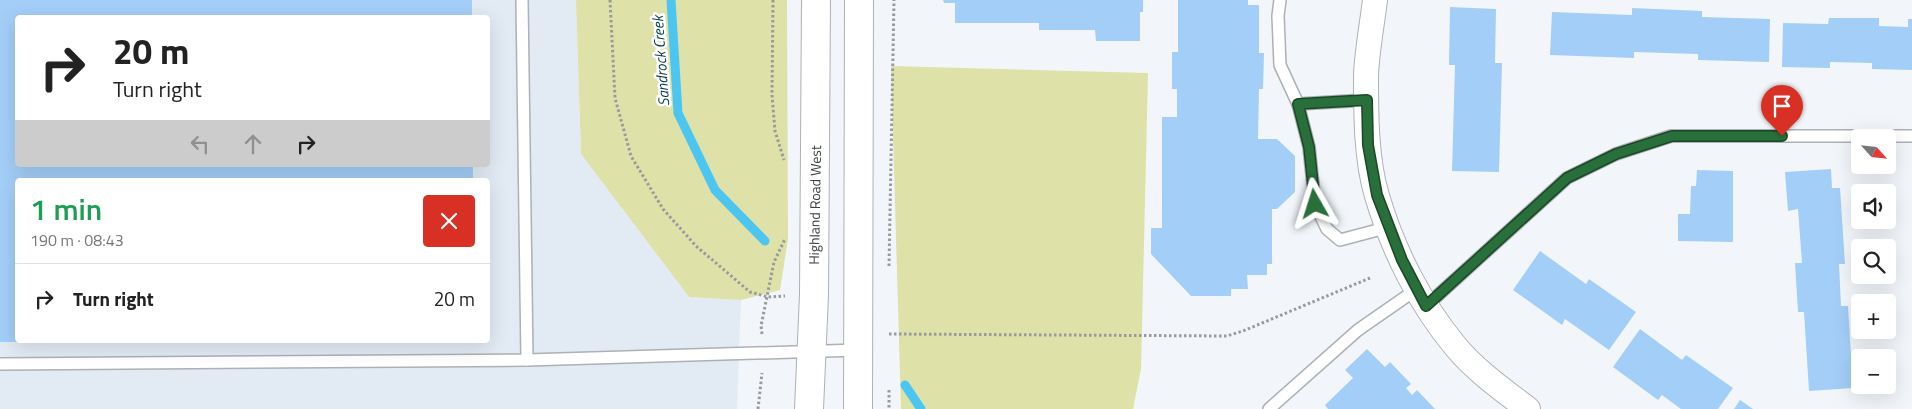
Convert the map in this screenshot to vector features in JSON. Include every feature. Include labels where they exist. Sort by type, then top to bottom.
[{"type":"main road","name":"Highland Road West","points":[[809,409],[814,294],[816,0]]},
{"type":"main road","points":[[858,409],[859,0]]},
{"type":"street","points":[[1376,0],[1366,74],[1368,145],[1377,195],[1402,260],[1422,298],[1456,348],[1485,376],[1528,409]]},
{"type":"lane","points":[[522,0],[527,360]]},
{"type":"lane","points":[[1280,0],[1278,16],[1280,64],[1298,104],[1309,147],[1315,204],[1327,229],[1340,240],[1389,227]]},
{"type":"lane","points":[[1298,104],[1367,100]]},
{"type":"lane","points":[[1269,409],[1358,330],[1422,298],[1567,178],[1616,154],[1672,136],[1912,136]]},
{"type":"lane","points":[[0,364],[527,360],[858,350]]},
{"type":"path","points":[[610,0],[615,98],[631,156],[663,209],[696,246],[750,292],[768,297],[786,296]]},
{"type":"path","points":[[773,0],[772,95],[775,131],[786,164]]},
{"type":"path","points":[[889,272],[894,0]]},
{"type":"path","points":[[761,326],[774,262],[788,232]]},
{"type":"path","points":[[889,334],[1227,336],[1242,332],[1370,278]]},
{"type":"path","points":[[889,325],[889,343]]},
{"type":"path","points":[[758,409],[762,380]]},
{"type":"path","points":[[889,381],[889,409]]},
{"type":"shaded area","points":[[0,0],[576,0],[581,154],[689,297],[741,300],[737,409],[0,409]]},
{"type":"green space","points":[[576,0],[787,0],[788,239],[780,290],[741,300],[689,297],[581,154]]},
{"type":"green space","points":[[891,66],[1148,73],[1141,369],[1133,409],[901,409]]},
{"type":"building","points":[[0,0],[472,0],[472,15],[15,15],[15,167],[473,167],[473,178],[15,178],[15,342],[0,342]]},
{"type":"building","points":[[943,0],[1143,0],[1143,12],[1140,12],[1140,41],[1096,41],[1095,30],[1039,30],[1039,23],[955,23],[955,3],[944,3]]},
{"type":"building","points":[[1178,0],[1248,0],[1248,5],[1259,5],[1259,53],[1264,53],[1263,89],[1259,89],[1258,139],[1277,139],[1295,156],[1295,192],[1277,209],[1272,209],[1272,264],[1267,264],[1267,275],[1247,275],[1248,289],[1231,289],[1231,296],[1191,296],[1151,254],[1151,228],[1162,228],[1162,117],[1177,117],[1177,89],[1172,89],[1172,52],[1178,52]]},
{"type":"building","points":[[1450,7],[1496,9],[1495,63],[1502,63],[1499,172],[1452,171],[1455,65],[1449,65]]},
{"type":"building","points":[[1632,8],[1702,11],[1702,17],[1770,19],[1769,62],[1698,60],[1698,54],[1634,52],[1634,58],[1550,55],[1552,12],[1632,15]]},
{"type":"building","points":[[1829,18],[1879,18],[1879,26],[1908,27],[1908,19],[1912,19],[1912,70],[1872,69],[1872,63],[1830,62],[1830,68],[1782,67],[1783,23],[1828,24]]},
{"type":"building","points":[[1831,169],[1832,188],[1840,188],[1845,264],[1839,264],[1841,306],[1848,306],[1851,388],[1809,391],[1804,312],[1798,312],[1795,263],[1802,263],[1798,209],[1788,211],[1785,172]]},
{"type":"building","points":[[1697,170],[1733,171],[1733,242],[1678,241],[1678,214],[1690,214],[1691,186],[1696,186]]},
{"type":"building","points":[[1540,251],[1586,284],[1589,279],[1636,312],[1609,350],[1565,319],[1562,325],[1513,290]]},
{"type":"building","points":[[1640,329],[1682,360],[1686,355],[1733,388],[1718,409],[1681,409],[1662,395],[1658,400],[1613,367]]},
{"type":"building","points":[[1367,349],[1385,367],[1390,362],[1411,384],[1406,388],[1412,395],[1417,390],[1435,409],[1328,409],[1325,405],[1353,378],[1345,370]]},
{"type":"building","points":[[1740,400],[1753,409],[1734,409]]},
{"type":"waterway","name":"Sandrock Creek","points":[[671,0],[678,113],[715,190],[765,241]]},
{"type":"waterway","name":"Sandrock Creek","points":[[905,385],[921,409]]},
{"type":"route","points":[[1315,204],[1309,147],[1298,104],[1367,100],[1368,145],[1377,195],[1402,260],[1426,306],[1567,178],[1616,154],[1672,136],[1782,136]]}]
